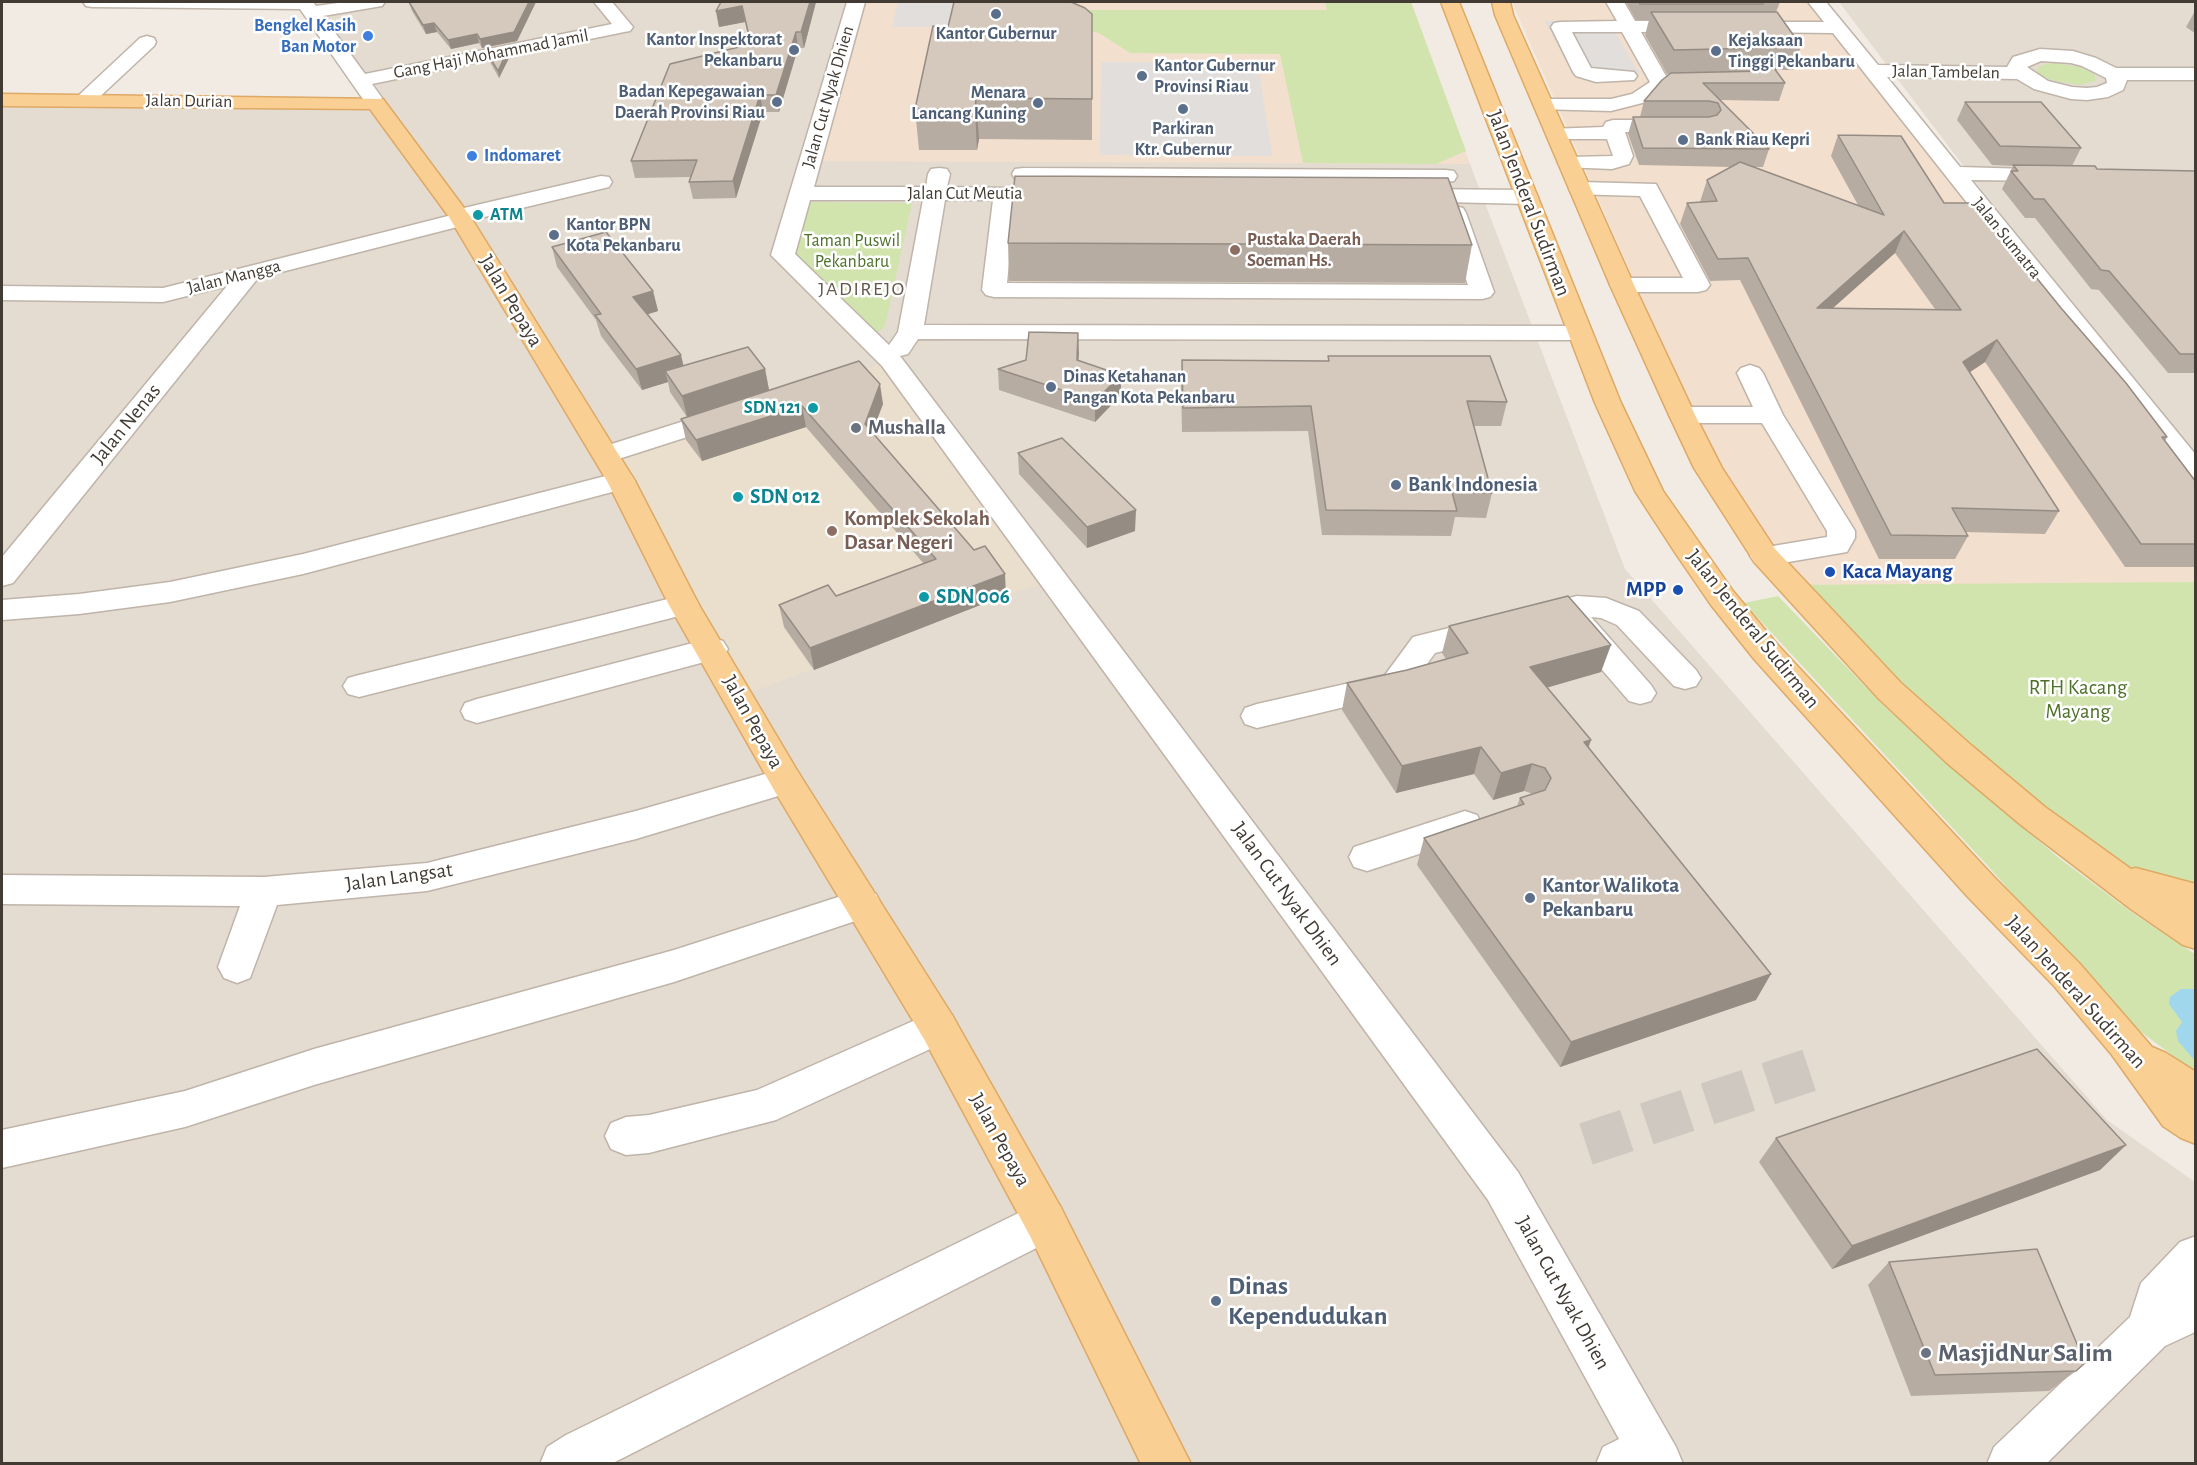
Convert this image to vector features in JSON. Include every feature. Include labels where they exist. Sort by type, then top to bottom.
[{"type":"main road","name":"Jalan Jenderal Sudirman","points":[[1450,2],[1515,183],[1608,403],[1649,491],[1722,598],[1765,651],[1980,886],[2067,975],[2126,1043],[2160,1071],[2191,1119]]},
{"type":"main road","points":[[1501,2],[1504,15],[1622,285],[1682,415],[1708,468],[1765,556],[1890,691],[1959,754],[2025,810],[2099,866],[2196,934]]},
{"type":"main road","name":"Jalan Durian","points":[[2,100],[85,100],[368,92]]},
{"type":"main road","name":"Jalan Pepaya","points":[[368,92],[460,218],[613,468],[684,604],[786,781],[938,1027],[1045,1221],[1167,1464]]},
{"type":"main road","points":[[2099,866],[2134,881],[2196,899]]},
{"type":"street","points":[[92,2],[308,6],[376,2]]},
{"type":"street","points":[[126,19],[145,2]]},
{"type":"street","name":"Gang Haji Mohammad Jamil","points":[[368,92],[624,27],[603,2]]},
{"type":"street","name":"Jalan Cut Nyak Dhien","points":[[856,2],[783,255],[880,365],[1503,1186],[1643,1458]]},
{"type":"street","points":[[1543,101],[1611,105],[1652,92],[1669,81],[1615,2]]},
{"type":"street","name":"Jalan Sumatra","points":[[1817,2],[2196,474]]},
{"type":"street","name":"Jalan Pepaya","points":[[308,6],[368,92]]},
{"type":"street","points":[[1628,76],[1596,76],[1583,72],[1560,29],[1563,25],[1708,26]]},
{"type":"street","points":[[1599,25],[1628,76],[1635,99]]},
{"type":"street","points":[[1730,26],[1838,28]]},
{"type":"street","points":[[85,100],[147,42]]},
{"type":"street","name":"Jalan Tambelan","points":[[2113,74],[2117,80],[2116,86],[2111,90],[2087,94],[2055,90],[2035,82],[2021,73],[2017,67],[2020,61],[2028,57],[2056,55],[2089,62],[2113,74],[2196,74]]},
{"type":"street","name":"Jalan Tambelan","points":[[1871,71],[2021,73]]},
{"type":"street","points":[[1569,163],[1612,163],[1622,160],[1623,156],[1613,128],[1616,126],[1693,126]]},
{"type":"street","points":[[1557,133],[1614,133]]},
{"type":"street","points":[[1955,173],[2070,175]]},
{"type":"street","name":"Jalan Cut Meutia","points":[[803,183],[937,184],[1468,176]]},
{"type":"street","name":"Jalan Mangga","points":[[2,293],[163,295],[602,182]]},
{"type":"street","name":"Jalan Cut Meutia","points":[[937,184],[1004,201],[1452,204],[1515,183]]},
{"type":"street","points":[[880,365],[910,332],[937,184]]},
{"type":"street","points":[[1580,189],[1648,189],[1698,285],[1622,285]]},
{"type":"street","points":[[1075,209],[1004,201],[994,290],[1482,292],[1452,204],[1395,210]]},
{"type":"street","name":"Jalan Nenas","points":[[2,576],[250,273]]},
{"type":"street","points":[[910,332],[1580,333]]},
{"type":"street","points":[[1750,374],[1770,415],[1841,531],[1841,538],[1837,545],[1765,556]]},
{"type":"street","points":[[2,610],[79,604],[203,585],[303,564],[613,468],[744,410]]},
{"type":"street","points":[[1682,415],[1770,415]]},
{"type":"street","points":[[359,686],[684,604]]},
{"type":"street","points":[[1257,716],[1396,684],[1424,645],[1565,607],[1596,606],[1614,610],[1628,618],[1685,678]]},
{"type":"street","points":[[1565,607],[1640,693]]},
{"type":"street","points":[[477,711],[712,649]]},
{"type":"street","name":"Jalan Langsat","points":[[2,890],[264,892],[427,877],[636,825],[786,781]]},
{"type":"street","points":[[1367,857],[1489,817]]},
{"type":"street","points":[[237,967],[264,892]]},
{"type":"street","points":[[2,1149],[184,1109],[314,1067],[674,966],[863,904]]},
{"type":"street","points":[[626,1136],[649,1134],[728,1117],[762,1107],[938,1027]]},
{"type":"street","points":[[564,1464],[583,1452],[1045,1221]]},
{"type":"street","points":[[2149,1330],[2157,1299],[2196,1257]]},
{"type":"street","points":[[2011,1464],[2149,1330],[2177,1317],[2196,1296]]},
{"type":"shaded area","points":[[300,2],[1411,2],[1470,164],[1625,569],[2107,1120],[2195,1182],[2195,1463],[2,1464],[2,99],[372,100]]},
{"type":"shaded area","name":"Kantor Gubernur Provinsi Riau","points":[[867,2],[1411,2],[1470,164],[822,161]]},
{"type":"shaded area","points":[[1512,2],[1816,2],[2195,478],[2195,910],[1798,578],[1752,518],[1715,466]]},
{"type":"shaded area","points":[[1839,2],[2195,2],[2195,471]]},
{"type":"shaded area","points":[[898,3],[959,3],[954,27],[892,27]]},
{"type":"shaded area","points":[[1545,21],[1608,21],[1640,74],[1573,74]]},
{"type":"shaded area","name":"Parkiran Ktr. Gubernur","points":[[1101,62],[1258,63],[1272,156],[1100,155]]},
{"type":"shaded area","name":"Komplek Sekolah Dasar Negeri","points":[[891,361],[1054,581],[1006,595],[739,697],[606,455]]},
{"type":"green space","points":[[1325,2],[1411,2],[1466,151],[1436,164],[1303,163],[1280,54],[1130,53],[1099,33],[1081,28],[1070,10],[1327,10]]},
{"type":"green space","points":[[2051,63],[2080,67],[2094,74],[2096,81],[2079,85],[2051,80],[2039,74],[2037,70],[2039,66]]},
{"type":"green space","name":"Taman Puswil Pekanbaru","points":[[804,202],[912,203],[885,326],[870,339],[789,254]]},
{"type":"green space","name":"RTH Kacang Mayang","points":[[2195,582],[2195,912],[2020,806],[1786,585]]},
{"type":"green space","points":[[1778,596],[1885,707],[1936,753],[2059,858],[2134,914],[2195,954],[2195,1072],[2137,1029],[2104,997],[1987,865],[1744,603]]},
{"type":"water","points":[[2181,989],[2195,989],[2195,1061],[2178,1041],[2176,1031],[2182,1022],[2169,1004],[2170,997]]},
{"type":"building","points":[[409,2],[529,2],[514,32],[480,39],[477,34],[448,40],[434,23],[423,25]]},
{"type":"building","points":[[721,2],[810,2],[801,32],[796,32],[776,95],[760,95],[733,181],[689,182],[697,160],[631,161],[670,64],[751,44],[742,6],[716,11]]},
{"type":"building","points":[[954,2],[1071,2],[1085,8],[1092,14],[1092,99],[976,98],[975,109],[915,109],[933,26],[948,27]]},
{"type":"building","points":[[1639,2],[1762,2],[1763,4],[1640,4]]},
{"type":"building","points":[[1651,12],[1777,12],[1801,46],[1674,50]]},
{"type":"building","points":[[507,52],[498,71],[489,56]]},
{"type":"building","points":[[1774,68],[1785,83],[1703,83],[1769,149],[1643,148],[1633,117],[1709,117],[1717,115],[1721,110],[1718,103],[1709,101],[1644,101],[1671,73],[1765,71]]},
{"type":"building","points":[[1965,102],[2041,102],[2081,148],[2000,146]]},
{"type":"building","points":[[1838,135],[1901,136],[1944,203],[1976,203],[2061,308],[2126,383],[2167,437],[2162,437],[2196,482],[2196,544],[2141,544],[1997,340],[1963,362],[2059,511],[1952,508],[1968,536],[1891,535],[1748,258],[1718,259],[1687,203],[1717,201],[1707,180],[1740,162],[1884,215]],"holes":[[[1904,231],[1961,310],[1817,308]]]},
{"type":"building","points":[[2013,165],[2196,171],[2196,354],[2180,354],[2109,271],[2101,270],[2044,199],[2034,199],[2011,171],[2018,171]]},
{"type":"building","points":[[1015,176],[1448,178],[1472,245],[1008,243]]},
{"type":"building","points":[[606,232],[653,291],[633,297],[681,355],[636,369],[595,315],[601,314],[552,247]]},
{"type":"building","points":[[1029,332],[1078,333],[1077,360],[1121,375],[1095,401],[998,369],[1026,360]]},
{"type":"building","points":[[748,347],[765,369],[682,396],[665,371]]},
{"type":"building","points":[[1328,356],[1490,356],[1507,402],[1467,401],[1492,493],[1452,492],[1457,511],[1326,510],[1311,406],[1183,408],[1182,360],[1329,361]]},
{"type":"building","points":[[859,361],[880,384],[865,424],[974,550],[985,546],[1005,574],[810,648],[779,605],[828,585],[836,596],[936,559],[802,406],[696,440],[681,419]]},
{"type":"building","points":[[1062,438],[1136,510],[1087,527],[1018,453]]},
{"type":"building","points":[[1568,596],[1611,645],[1530,667],[1591,740],[1584,742],[1771,974],[1571,1042],[1424,838],[1524,804],[1520,798],[1545,790],[1551,778],[1545,768],[1532,764],[1501,773],[1481,747],[1402,766],[1347,683],[1407,670],[1468,653],[1449,626]]},
{"type":"building","points":[[2037,1049],[2126,1145],[1852,1246],[1776,1138]]},
{"type":"building","points":[[2037,1249],[2085,1363],[2076,1371],[1935,1375],[1889,1262]]},
{"type":"tunnel","points":[[1586,1144],[1822,1066]]},
{"type":"place","name":"Kantor Gubernur","points":[[996,14]]},
{"type":"place","name":"Bengkel Kasih Ban Motor","points":[[368,36]]},
{"type":"place","name":"Kantor Inspektorat Pekanbaru","points":[[794,50]]},
{"type":"place","name":"Kejaksaan Tinggi Pekanbaru","points":[[1716,51]]},
{"type":"place","name":"Kantor Gubernur Provinsi Riau","points":[[1142,76]]},
{"type":"place","name":"Badan Kepegawaian Daerah Provinsi Riau","points":[[777,102]]},
{"type":"place","name":"Menara Lancang Kuning","points":[[1038,103]]},
{"type":"place","name":"Parkiran Ktr. Gubernur","points":[[1183,109]]},
{"type":"place","name":"Bank Riau Kepri","points":[[1683,140]]},
{"type":"place","name":"Indomaret","points":[[472,156]]},
{"type":"place","name":"ATM","points":[[478,215]]},
{"type":"place","name":"Kantor BPN Kota Pekanbaru","points":[[554,235]]},
{"type":"place","name":"Pustaka Daerah Soeman Hs.","points":[[1235,250]]},
{"type":"place","name":"Dinas Ketahanan Pangan Kota Pekanbaru","points":[[1051,387]]},
{"type":"place","name":"SDN 121","points":[[813,408]]},
{"type":"place","name":"Mushalla","points":[[856,428]]},
{"type":"place","name":"Bank Indonesia","points":[[1396,485]]},
{"type":"place","name":"SDN 012","points":[[738,497]]},
{"type":"place","name":"Komplek Sekolah Dasar Negeri","points":[[832,531]]},
{"type":"place","name":"Kaca Mayang","points":[[1830,572]]},
{"type":"place","name":"MPP","points":[[1678,590]]},
{"type":"place","name":"SDN 006","points":[[924,597]]},
{"type":"place","name":"Kantor Walikota Pekanbaru","points":[[1530,898]]},
{"type":"place","name":"Dinas Kependudukan","points":[[1216,1301]]},
{"type":"place","name":"MasjidNur Salim","points":[[1926,1353]]},
{"type":"district","name":"JADIREJO","points":[[862,289]]}]
